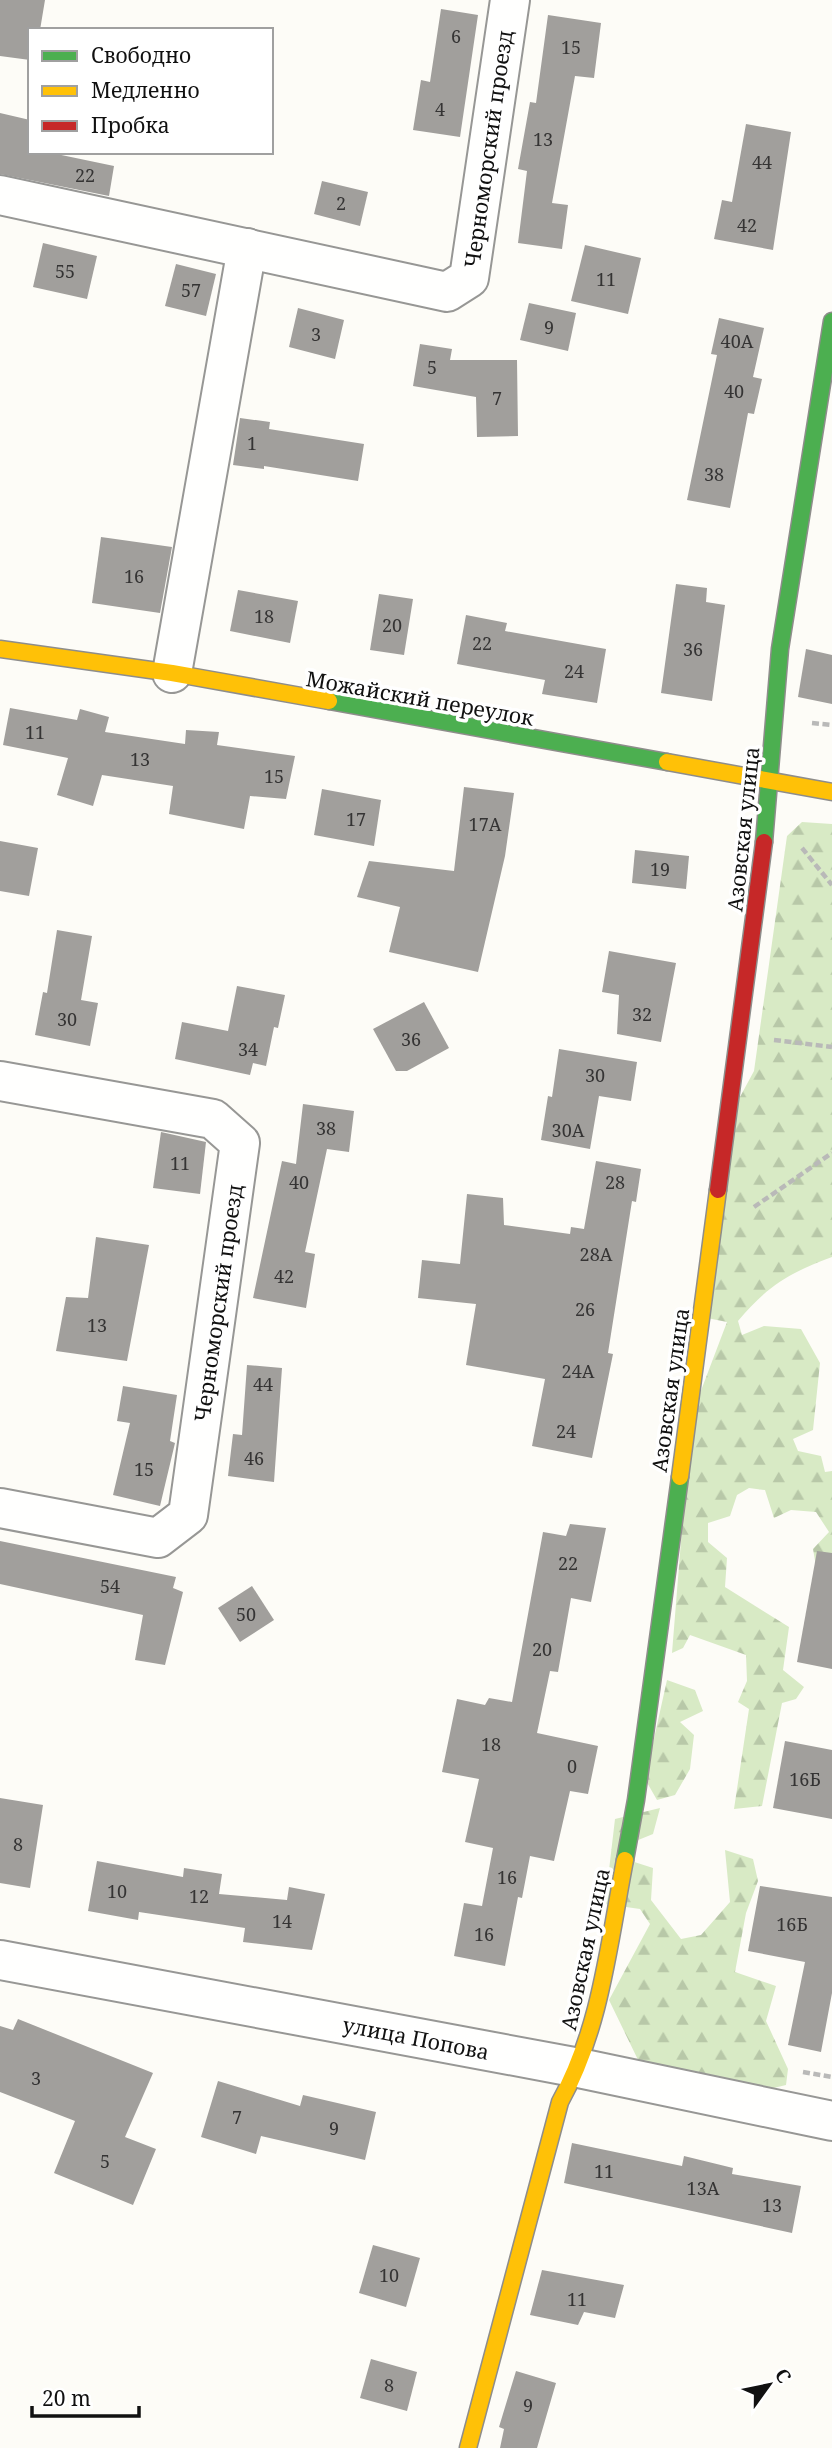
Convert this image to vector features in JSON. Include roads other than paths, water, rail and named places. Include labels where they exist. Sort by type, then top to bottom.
[{"type":"street","name":"Черноморский проезд","points":[[0,195],[447,292],[469,278],[510,0]]},
{"type":"street","points":[[172,673],[247,248]]},
{"type":"street","name":"Азовская улица","points":[[468,2448],[559,2102],[579,2068],[595,2015],[636,1800],[740,1036],[771,783],[780,649],[832,321]]},
{"type":"street","name":"Можайский переулок","points":[[0,649],[172,673],[832,792]]},
{"type":"street","name":"Черноморский проезд","points":[[0,1082],[213,1119],[240,1143],[188,1515],[158,1538],[0,1508]]},
{"type":"street","name":"улица Попова","points":[[0,1960],[579,2068],[832,2120]]}]
